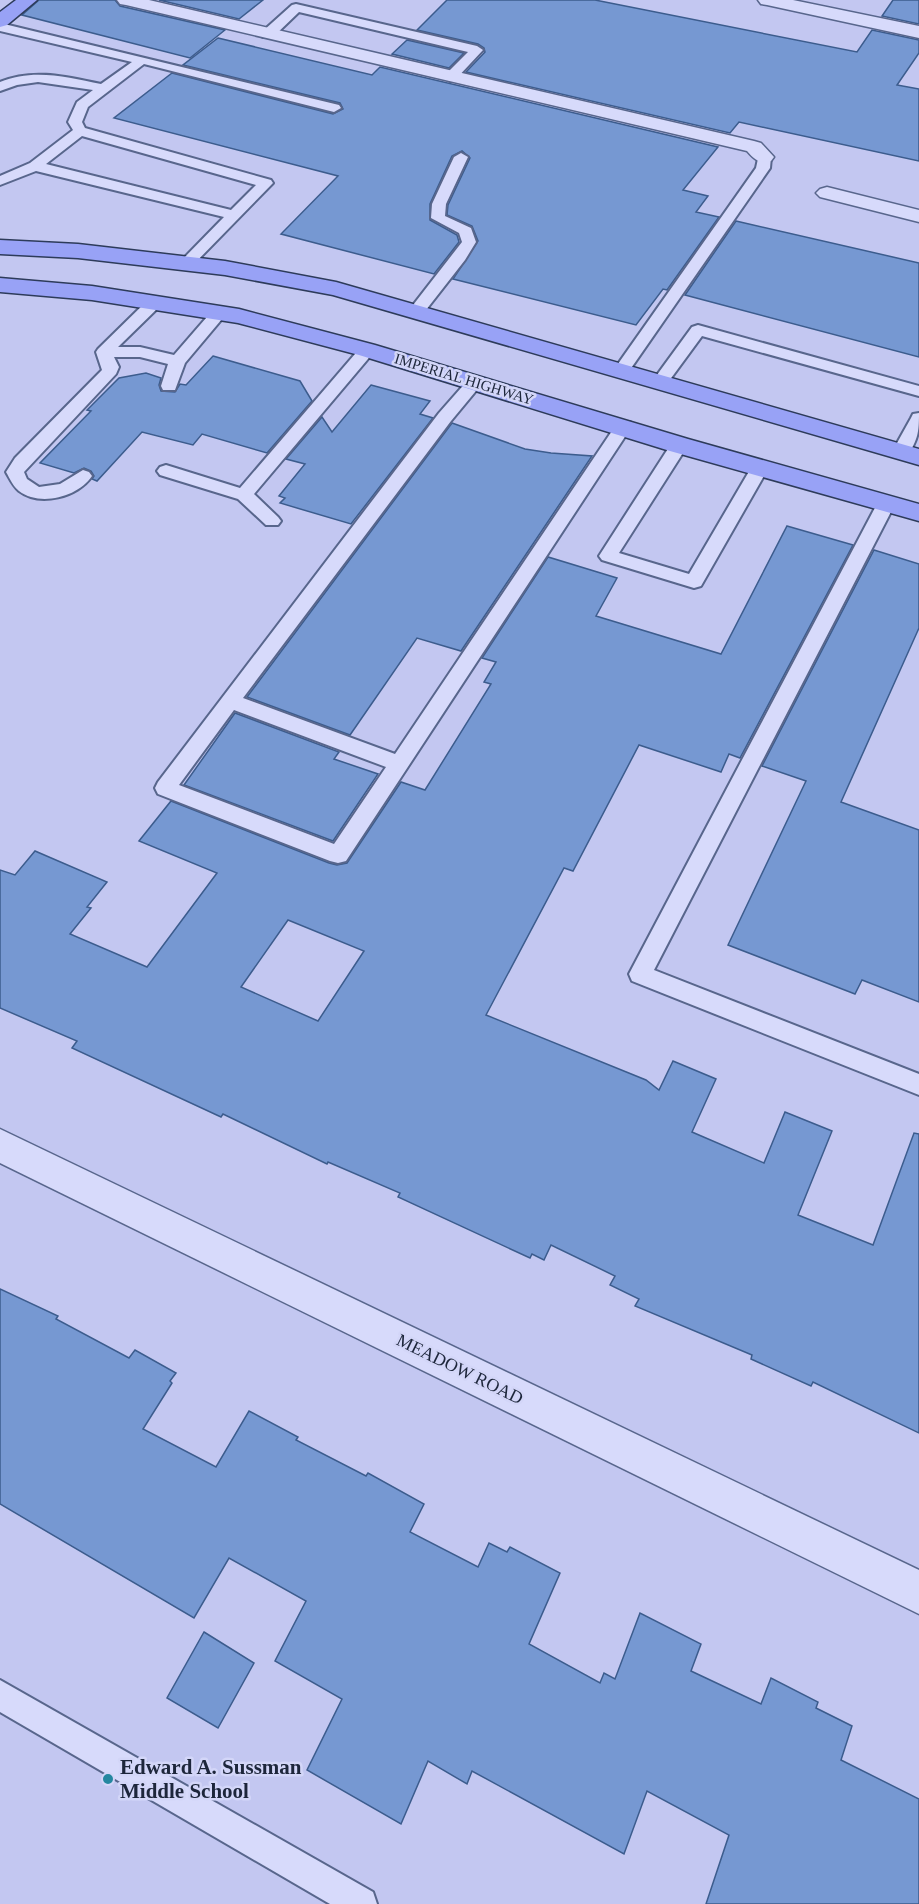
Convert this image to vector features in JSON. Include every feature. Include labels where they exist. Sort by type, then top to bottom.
[{"type":"main road","points":[[0,21],[28,0]]},
{"type":"main road","points":[[0,247],[78,251],[225,268],[336,289],[910,454]]},
{"type":"main road","name":"IMPERIAL HIGHWAY","points":[[0,285],[92,293],[219,313],[367,350],[624,426],[679,445],[919,513]]},
{"type":"street","points":[[126,0],[754,147],[764,157]]},
{"type":"street","points":[[767,0],[919,32]]},
{"type":"street","points":[[827,194],[919,216]]},
{"type":"street","name":"MEADOW ROAD","points":[[0,1145],[919,1593]]},
{"type":"lane","points":[[268,34],[296,8],[477,50],[450,77]]},
{"type":"lane","points":[[0,27],[334,108]]},
{"type":"lane","points":[[142,60],[82,105],[75,122],[80,131],[266,183],[186,264]]},
{"type":"lane","points":[[0,87],[33,77],[63,80],[104,89]]},
{"type":"lane","points":[[0,181],[35,166],[80,131]]},
{"type":"lane","points":[[417,312],[469,242],[465,231],[438,218],[438,204],[461,157]]},
{"type":"lane","points":[[621,371],[763,168],[764,157]]},
{"type":"lane","points":[[35,166],[235,215]]},
{"type":"lane","points":[[104,352],[155,302]]},
{"type":"lane","points":[[169,386],[177,362],[219,313]]},
{"type":"lane","points":[[660,382],[698,330],[919,391]]},
{"type":"lane","points":[[244,495],[367,350]]},
{"type":"lane","points":[[104,352],[140,352],[177,362]]},
{"type":"lane","points":[[83,476],[76,484],[62,491],[47,494],[24,487],[17,481],[15,472],[21,462],[110,371],[111,367],[104,352]]},
{"type":"lane","points":[[474,382],[445,417],[165,788],[338,855],[568,506],[624,426]]},
{"type":"lane","points":[[910,454],[919,418]]},
{"type":"lane","points":[[679,445],[608,556],[694,582],[760,467]]},
{"type":"lane","points":[[166,471],[244,495],[272,521]]},
{"type":"lane","points":[[886,504],[640,974],[919,1085]]},
{"type":"lane","points":[[230,701],[400,764]]},
{"type":"lane","points":[[0,1695],[361,1904]]},
{"type":"building","points":[[39,0],[115,0],[120,6],[225,30],[190,58],[22,15]]},
{"type":"building","points":[[159,0],[263,0],[239,19]]},
{"type":"building","points":[[447,0],[595,0],[857,52],[872,30],[919,40],[919,53],[897,85],[919,89],[919,161],[739,122],[730,133],[466,72],[485,52],[484,48],[478,44],[417,30]]},
{"type":"building","points":[[893,0],[919,0],[919,24],[882,16]]},
{"type":"building","points":[[218,38],[372,75],[380,67],[718,147],[683,190],[708,196],[696,212],[719,217],[667,290],[663,289],[636,325],[453,279],[478,241],[472,226],[447,215],[448,205],[470,158],[462,151],[452,156],[430,204],[430,220],[457,235],[459,242],[434,274],[281,234],[338,176],[114,118],[172,73],[333,114],[343,109],[340,103],[183,65]]},
{"type":"building","points":[[407,40],[464,53],[449,68],[392,54]]},
{"type":"building","points":[[736,221],[919,263],[919,357],[685,295]]},
{"type":"building","points":[[213,356],[300,381],[312,401],[267,453],[202,434],[193,445],[142,432],[97,481],[92,479],[94,476],[91,471],[84,468],[74,473],[40,463],[91,411],[87,410],[119,378],[146,373],[161,378],[159,385],[161,391],[175,392],[180,384],[186,385]]},
{"type":"building","points":[[371,385],[430,401],[420,414],[433,418],[351,524],[280,503],[285,498],[279,496],[305,464],[286,459],[322,417],[332,432]]},
{"type":"building","points":[[452,423],[525,449],[592,456],[461,651],[417,638],[350,735],[247,697]]},
{"type":"building","points":[[787,526],[853,545],[740,758],[729,754],[721,772],[639,745],[573,871],[564,868],[486,1015],[646,1080],[659,1090],[673,1061],[716,1079],[692,1132],[764,1163],[785,1112],[832,1131],[798,1215],[873,1245],[914,1133],[919,1134],[919,1433],[813,1382],[811,1386],[751,1359],[752,1355],[635,1306],[639,1299],[610,1285],[615,1276],[551,1245],[544,1260],[532,1254],[530,1258],[398,1197],[400,1193],[328,1162],[327,1164],[223,1114],[221,1117],[72,1048],[77,1041],[0,1008],[0,870],[15,875],[35,851],[107,882],[87,907],[91,908],[70,934],[147,967],[217,873],[139,841],[171,801],[329,863],[337,865],[347,863],[401,782],[425,790],[491,684],[484,682],[496,662],[482,658],[548,557],[617,578],[596,616],[721,654]],"holes":[[[288,920],[364,951],[318,1021],[241,987]]]},
{"type":"building","points":[[874,550],[919,564],[919,628],[841,802],[919,830],[919,1002],[862,980],[855,994],[728,945],[806,781],[762,766]]},
{"type":"building","points":[[235,713],[339,752],[334,759],[378,774],[333,841],[184,785]]},
{"type":"building","points":[[0,1289],[58,1316],[56,1319],[129,1358],[135,1350],[176,1373],[143,1429],[216,1467],[249,1411],[298,1437],[296,1440],[366,1476],[368,1473],[424,1504],[410,1532],[478,1567],[489,1543],[507,1552],[510,1547],[560,1573],[529,1644],[600,1683],[604,1673],[615,1679],[640,1613],[701,1644],[691,1671],[761,1704],[771,1678],[818,1702],[816,1708],[852,1726],[841,1760],[919,1799],[919,1904],[706,1904],[729,1835],[647,1791],[624,1854],[472,1771],[467,1784],[428,1761],[401,1824],[307,1770],[342,1699],[275,1661],[306,1601],[229,1558],[194,1618],[0,1504]]},
{"type":"building","points":[[204,1632],[254,1663],[218,1728],[167,1698]]},
{"type":"place","name":"Edward A. Sussman Middle School","points":[[108,1779]]}]
